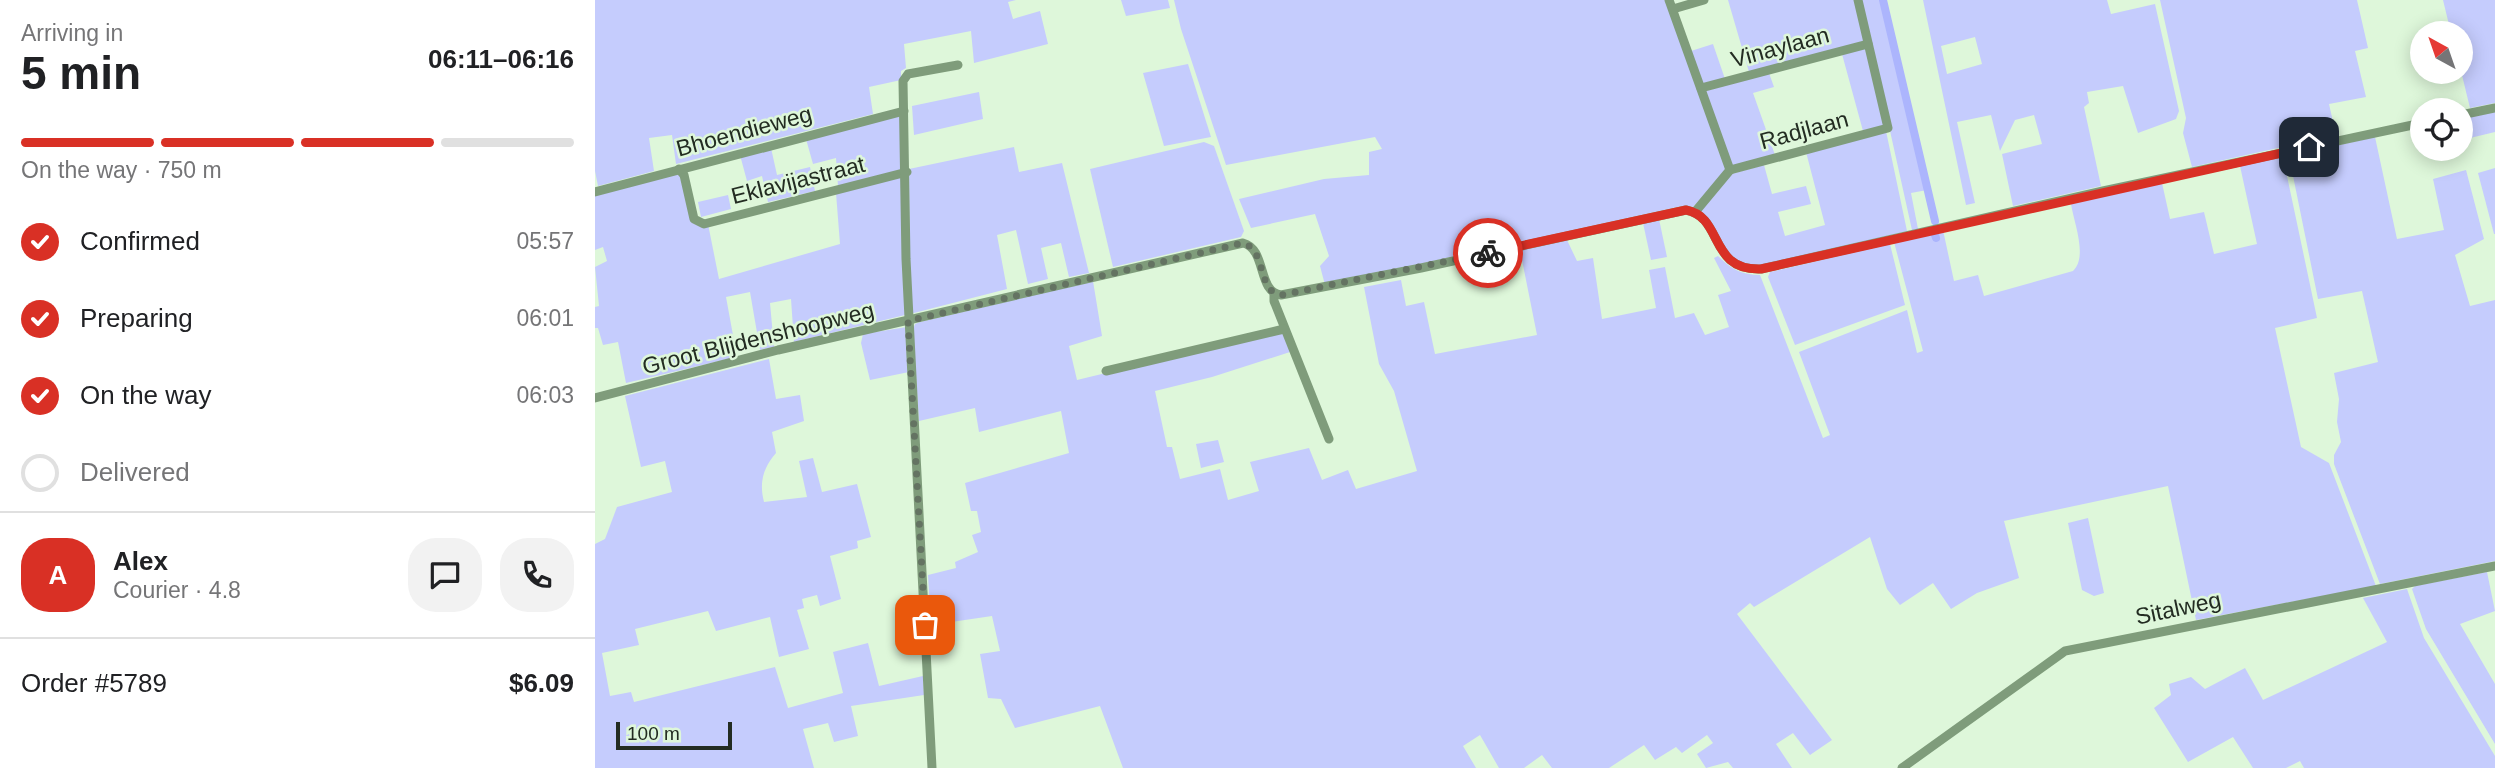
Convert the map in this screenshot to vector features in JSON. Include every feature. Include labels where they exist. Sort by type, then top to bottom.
[{"type":"street","points":[[1695,212],[1730,170],[1671,4],[1704,0]]},
{"type":"street","points":[[1858,0],[1868,44]]},
{"type":"street","name":"Vinaylaan","points":[[1702,89],[1868,44]]},
{"type":"street","name":"Radjlaan","points":[[1730,170],[1888,128],[1868,44]]},
{"type":"street","points":[[932,768],[908,321],[904,77],[958,65]]},
{"type":"street","points":[[2473,112],[2495,107]]},
{"type":"street","name":"Bhoendieweg","points":[[595,192],[904,111]]},
{"type":"street","points":[[1329,439],[1284,329],[1274,294],[1421,268],[1675,211],[1695,212],[1703,218],[1728,261],[1752,269],[1780,266],[1941,227],[2410,126]]},
{"type":"street","name":"Eklavijastraat","points":[[679,169],[684,175],[694,219],[699,223],[907,172]]},
{"type":"street","name":"Groot Blijdenshoopweg","points":[[595,398],[778,350],[1243,243],[1256,253],[1269,288],[1274,294]]},
{"type":"street","points":[[1106,371],[1284,329]]},
{"type":"street","name":"Sitalweg","points":[[1902,768],[2065,651],[2495,566]]},
{"type":"shaded area","points":[[595,0],[1016,0],[1008,2],[1013,19],[1040,11],[1048,44],[974,63],[971,31],[904,44],[906,68],[901,71],[901,80],[869,87],[873,114],[676,164],[672,135],[649,138],[654,171],[598,186],[595,171]]},
{"type":"shaded area","points":[[1121,0],[1168,0],[1170,8],[1126,16]]},
{"type":"shaded area","points":[[1174,0],[1666,0],[1727,170],[1693,207],[1682,206],[1325,285],[1320,266],[1329,256],[1315,214],[1251,228],[1239,199],[1324,179],[1369,175],[1369,152],[1382,149],[1375,137],[1226,165]]},
{"type":"shaded area","points":[[1728,0],[1856,0],[1865,42],[1749,72]]},
{"type":"shaded area","points":[[1861,0],[1883,0],[1927,190],[1911,193],[1918,229],[1912,230]]},
{"type":"shaded area","points":[[1923,0],[2107,0],[2111,14],[2155,4],[2179,111],[2176,119],[2138,133],[2123,86],[2087,92],[2089,103],[2084,107],[2101,186],[2013,206],[2002,154],[2042,144],[2034,115],[2015,120],[2000,151],[1991,115],[1957,122],[1975,203],[1966,205]],"holes":[[[1975,37],[1982,64],[1947,74],[1941,46]]]},
{"type":"shaded area","points":[[2160,0],[2357,0],[2368,48],[2355,51],[2366,97],[2329,104],[2336,135],[2192,167],[2183,133],[2186,118]]},
{"type":"shaded area","points":[[2443,0],[2495,0],[2495,103],[2473,107],[2473,98],[2468,98],[2464,84],[2473,84],[2473,21],[2448,21]]},
{"type":"shaded area","points":[[1713,44],[1725,79],[1703,85],[1691,51]]},
{"type":"shaded area","points":[[1866,48],[1885,126],[1863,131],[1842,54]]},
{"type":"shaded area","points":[[1188,64],[1211,137],[1164,146],[1143,73]]},
{"type":"shaded area","points":[[1769,73],[1774,87],[1753,93],[1775,155],[1732,167],[1705,91]]},
{"type":"shaded area","points":[[979,92],[983,119],[914,135],[912,106]]},
{"type":"shaded area","points":[[2495,111],[2495,132],[2473,137],[2473,115]]},
{"type":"shaded area","points":[[902,115],[903,171],[838,186],[836,158],[813,164],[806,139]]},
{"type":"shaded area","points":[[1886,131],[1907,231],[1765,266],[1752,265],[1732,257],[1725,250],[1699,212],[1731,174],[1764,165],[1772,194],[1806,186],[1811,204],[1778,212],[1785,236],[1825,225],[1806,152]]},
{"type":"shaded area","points":[[2375,137],[2397,239],[2444,230],[2433,179],[2466,170],[2484,239],[2455,255],[2470,306],[2495,300],[2495,561],[2380,584],[2334,464],[2334,455],[2341,442],[2337,422],[2339,399],[2334,373],[2378,362],[2362,291],[2318,299],[2289,156]]},
{"type":"shaded area","points":[[1204,142],[1214,146],[1244,231],[1241,237],[1113,267],[1090,169]]},
{"type":"shaded area","points":[[1014,147],[1019,172],[1062,163],[1089,273],[1069,277],[1061,243],[1041,248],[1048,279],[1028,284],[1016,230],[997,235],[1007,289],[910,314],[909,169]]},
{"type":"shaded area","points":[[771,148],[777,175],[810,167],[815,191],[768,202],[762,176],[747,181],[740,155]]},
{"type":"shaded area","points":[[2283,157],[2317,318],[2275,328],[2301,447],[2329,463],[2376,586],[2196,620],[2168,486],[2004,521],[2019,578],[1977,593],[1951,609],[1933,583],[1900,605],[1887,589],[1870,537],[1754,607],[1750,603],[1737,614],[1832,740],[1810,755],[1793,733],[1776,744],[1792,768],[1733,768],[1728,762],[1706,768],[1697,754],[1713,743],[1707,735],[1682,753],[1676,747],[1655,760],[1644,745],[1609,768],[1552,768],[1542,755],[1524,768],[1499,768],[1480,735],[1463,746],[1476,768],[1123,768],[1100,706],[1015,728],[1001,699],[988,698],[980,654],[1000,651],[992,616],[931,625],[928,575],[956,568],[955,562],[978,552],[972,535],[981,532],[977,511],[971,511],[965,483],[1069,453],[1061,411],[979,432],[975,408],[919,421],[913,330],[915,324],[920,322],[1093,281],[1102,336],[1069,346],[1077,380],[1283,330],[1290,352],[1212,377],[1155,391],[1167,447],[1172,447],[1180,479],[1220,469],[1228,500],[1259,491],[1250,462],[1309,448],[1322,480],[1348,470],[1356,489],[1417,471],[1394,391],[1379,364],[1364,287],[1401,280],[1406,306],[1424,302],[1435,354],[1537,335],[1520,250],[1567,240],[1577,261],[1593,258],[1602,319],[1656,308],[1649,270],[1665,267],[1675,318],[1694,313],[1705,335],[1729,327],[1718,295],[1731,291],[1714,258],[1718,256],[1737,270],[1760,275],[1823,438],[1830,435],[1799,352],[1907,310],[1917,353],[1923,351],[1894,242],[1943,230],[1954,281],[1978,275],[1984,296],[2073,271],[2080,249],[2071,204],[2162,183],[2170,219],[2204,212],[2214,254],[2257,244],[2240,166]]},
{"type":"shaded area","points":[[2495,168],[2495,234],[2494,234],[2478,173]]},
{"type":"shaded area","points":[[678,170],[693,222],[708,224],[719,279],[840,244],[836,193],[903,176],[905,315],[794,342],[791,299],[770,303],[774,347],[760,350],[750,292],[726,297],[737,357],[626,383],[618,342],[603,345],[598,328],[595,328],[595,307],[599,306],[595,267],[607,261],[603,247],[595,250],[595,193]]},
{"type":"shaded area","points":[[728,195],[731,209],[701,217],[698,202]]},
{"type":"shaded area","points":[[1659,219],[1667,257],[1651,260],[1643,223]]},
{"type":"shaded area","points":[[1890,244],[1905,305],[1795,345],[1768,277],[1770,272]]},
{"type":"shaded area","points":[[907,327],[909,372],[870,380],[861,343],[863,334]]},
{"type":"shaded area","points":[[769,359],[776,399],[800,395],[804,421],[772,432],[776,453],[763,476],[764,502],[807,497],[799,461],[813,458],[822,492],[857,484],[871,537],[857,541],[858,548],[830,556],[841,599],[820,606],[817,595],[802,599],[804,608],[797,610],[809,649],[779,657],[770,617],[716,631],[708,611],[635,629],[639,645],[602,653],[610,696],[631,692],[634,702],[775,667],[788,708],[843,693],[833,652],[868,643],[879,686],[923,676],[924,695],[851,706],[858,736],[834,742],[828,723],[803,729],[814,768],[595,768],[595,544],[605,539],[617,507],[672,492],[665,461],[641,467],[625,396]]},
{"type":"shaded area","points":[[1218,440],[1224,462],[1201,468],[1196,444]]},
{"type":"shaded area","points":[[2088,518],[2104,593],[2094,596],[2082,590],[2068,523]]},
{"type":"shaded area","points":[[2487,572],[2495,611],[2460,624],[2495,684],[2495,744],[2426,629],[2412,589],[2415,586]]},
{"type":"shaded area","points":[[2407,589],[2424,638],[2495,756],[2495,768],[2304,768],[2300,761],[2286,768],[2253,768],[2233,737],[2188,762],[2154,708],[2171,695],[2169,684],[2191,677],[2205,689],[2245,668],[2263,700],[2387,642],[2363,598]]},
{"type":"waterway","points":[[1883,0],[1935,221]]},
{"type":"way so far","points":[[925,625],[908,321],[1243,243],[1248,244],[1256,253],[1269,288],[1274,294],[1281,295],[1488,253]]},
{"type":"route","points":[[1488,253],[1686,210],[1703,218],[1728,261],[1742,268],[1761,269],[1944,226],[2309,147]]}]
